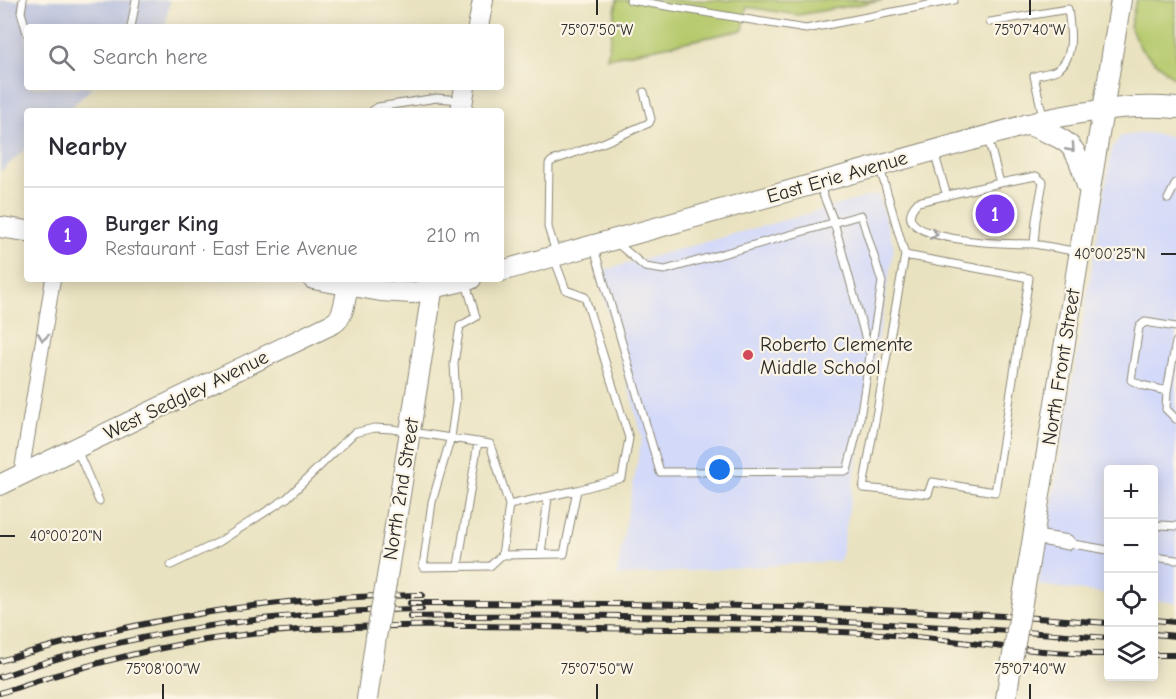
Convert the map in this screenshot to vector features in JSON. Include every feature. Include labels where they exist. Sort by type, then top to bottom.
[{"type":"street","points":[[479,24],[483,0]]},
{"type":"street","name":"North Front Street","points":[[1006,699],[1121,0]]},
{"type":"street","name":"East Erie Avenue","points":[[504,270],[1035,122],[1103,110],[1144,107],[1176,108]]},
{"type":"street","points":[[1035,122],[1074,148],[1080,160],[1089,196]]},
{"type":"street","points":[[0,227],[24,231]]},
{"type":"street","points":[[21,475],[53,282]]},
{"type":"street","points":[[348,282],[396,293],[412,293],[433,284],[451,282]]},
{"type":"street","name":"West Sedgley Avenue","points":[[0,485],[334,323],[342,313],[348,282]]},
{"type":"street","name":"North 2nd Street","points":[[367,699],[433,284]]},
{"type":"lane","points":[[22,0],[21,12],[24,24]]},
{"type":"lane","points":[[131,24],[136,0]]},
{"type":"lane","points":[[630,0],[806,29],[954,0]]},
{"type":"lane","points":[[990,22],[1068,9],[1071,42],[1066,59],[1058,69],[1034,76],[1035,122]]},
{"type":"lane","points":[[509,506],[622,478],[628,438],[585,297],[566,290],[548,227],[549,164],[649,123],[651,119],[644,92]]},
{"type":"lane","points":[[376,108],[437,98],[463,99]]},
{"type":"lane","points":[[987,135],[1000,183]]},
{"type":"lane","points":[[934,150],[947,196]]},
{"type":"lane","points":[[879,165],[905,255],[863,488],[928,494],[932,482],[995,492],[1029,278],[905,255]]},
{"type":"lane","points":[[1034,244],[1043,182],[1036,176],[918,202],[911,210],[910,217],[913,226],[925,233],[992,243],[1034,244],[1080,252]]},
{"type":"lane","points":[[818,183],[834,222],[870,354]]},
{"type":"lane","points":[[1168,199],[1176,183]]},
{"type":"lane","points":[[593,245],[660,472],[847,471],[859,424],[882,282],[861,215],[665,270],[645,267],[616,242],[616,239]]},
{"type":"lane","points":[[171,565],[219,542],[287,498],[354,433],[374,428],[451,437],[490,444],[509,506],[502,555],[490,566],[423,567],[432,502],[451,437],[456,401],[454,363],[460,326],[476,317],[469,282]]},
{"type":"lane","points":[[1167,391],[1141,385],[1131,380],[1139,327],[1145,322],[1176,327]]},
{"type":"lane","points":[[1176,342],[1166,409],[1176,419]]},
{"type":"lane","points":[[458,566],[478,442]]},
{"type":"lane","points":[[76,448],[99,501]]},
{"type":"lane","points":[[502,555],[564,554],[577,490]]},
{"type":"lane","points":[[541,554],[548,497]]},
{"type":"lane","points":[[1158,527],[1176,526]]},
{"type":"lane","points":[[1033,536],[1068,546],[1073,544],[1104,549]]},
{"type":"lane","points":[[1158,558],[1176,560]]},
{"type":"shaded area","points":[[0,0],[170,0],[166,24],[24,24],[24,90],[90,90],[70,108],[24,108],[24,151],[0,172]]},
{"type":"shaded area","points":[[1147,133],[1176,137],[1176,603],[1158,601],[1158,465],[1104,465],[1104,593],[1038,585],[1112,148],[1121,136]]},
{"type":"shaded area","name":"Roberto Clemente Middle School","points":[[878,194],[894,247],[840,561],[616,576],[642,437],[597,272]]},
{"type":"green space","points":[[617,0],[884,0],[798,15],[747,7],[743,30],[607,58]]},
{"type":"green space","points":[[1136,0],[1176,0],[1176,80],[1141,49],[1130,27]]},
{"type":"railway","points":[[0,661],[104,633],[208,612],[314,600],[422,595]]},
{"type":"railway","points":[[410,603],[759,606],[934,612],[1104,623]]},
{"type":"railway","points":[[0,677],[51,660],[103,647],[208,626],[315,614],[422,609]]},
{"type":"railway","points":[[410,617],[584,616],[759,619],[934,626],[1104,638]]},
{"type":"railway","points":[[1158,620],[1176,622]]},
{"type":"railway","points":[[0,693],[102,662],[180,644],[304,629],[353,627],[451,626],[809,631],[908,636],[1051,652],[1104,654]]},
{"type":"railway","points":[[1158,634],[1176,636]]},
{"type":"railway","points":[[1158,655],[1176,655]]},
{"type":"place","name":"Burger King","points":[[995,214]]},
{"type":"place","name":"Roberto Clemente Middle School","points":[[748,355]]}]
